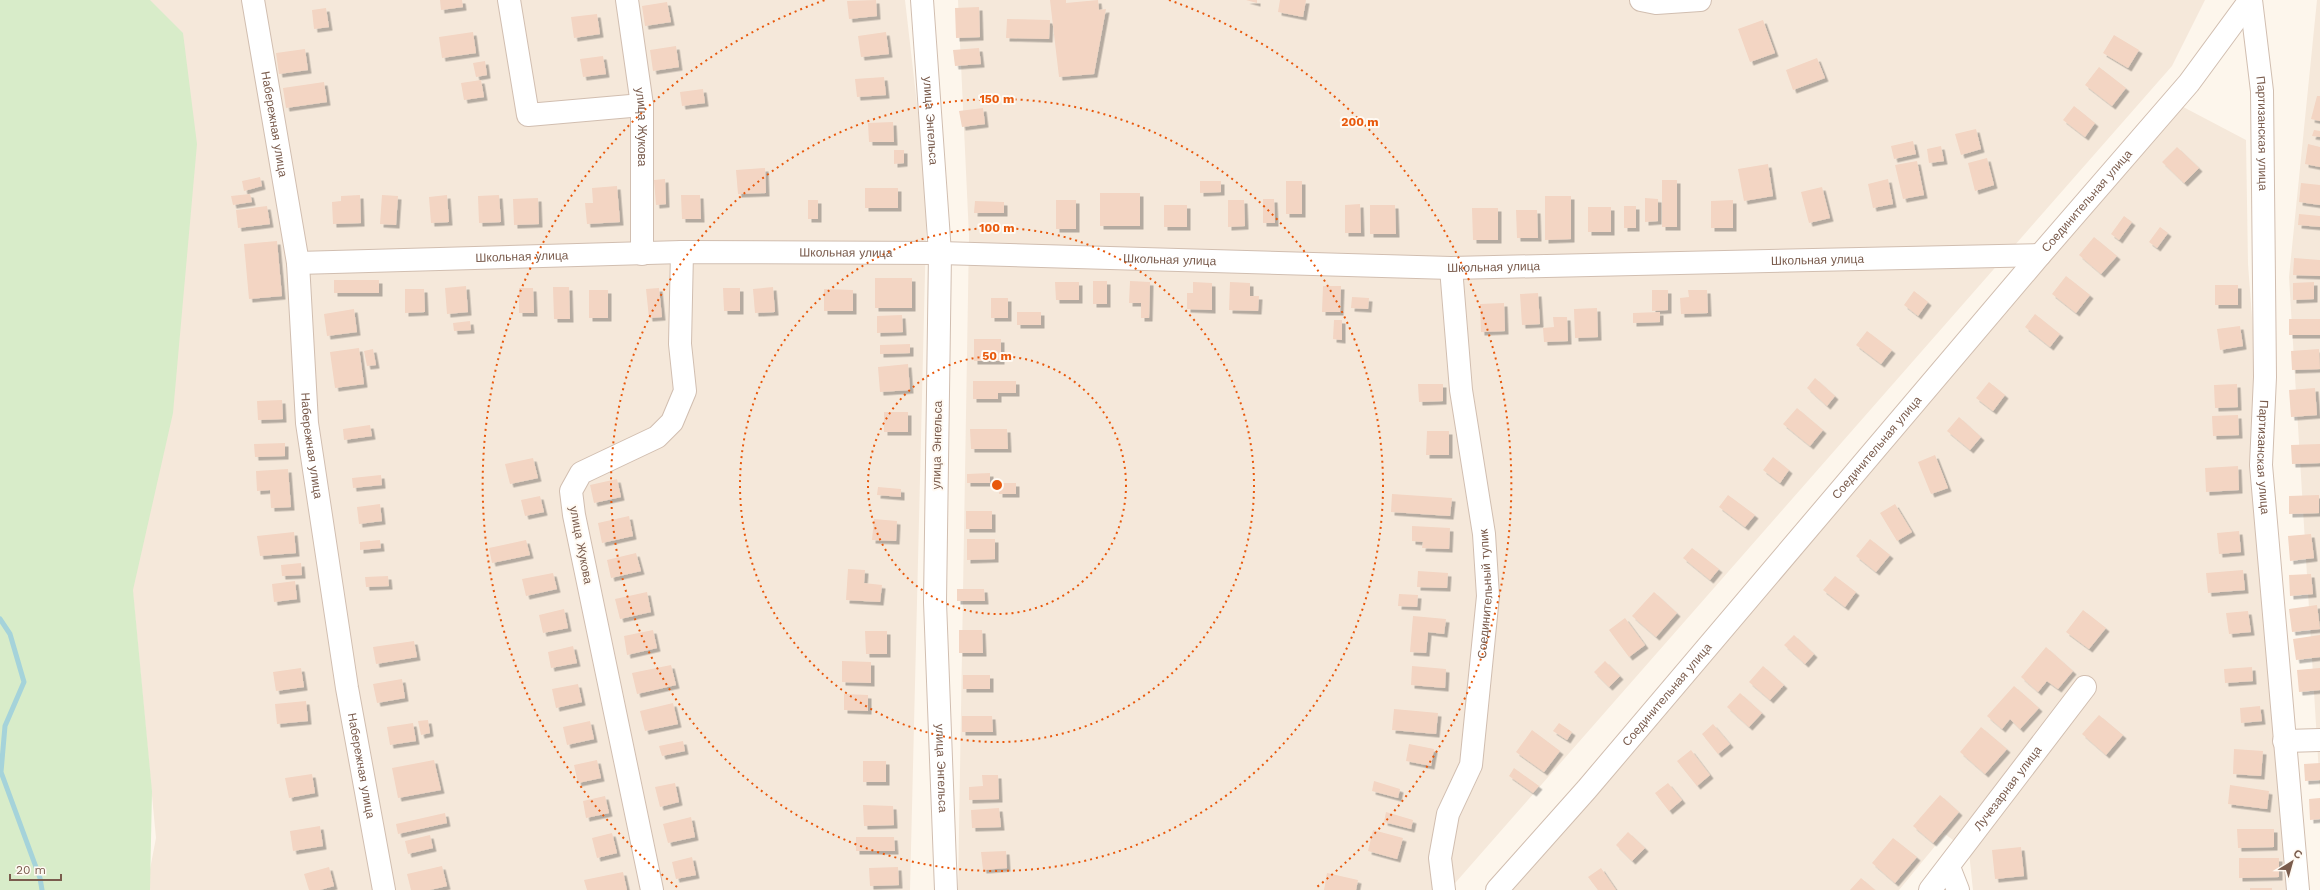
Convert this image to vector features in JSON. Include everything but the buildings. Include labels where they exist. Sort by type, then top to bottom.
[{"type":"street","name":"Набережная улица","points":[[253,0],[298,262],[307,423],[346,688],[384,890]]},
{"type":"street","points":[[509,0],[528,114],[642,105]]},
{"type":"street","name":"улица Жукова","points":[[627,0],[642,105],[642,254]]},
{"type":"street","name":"улица Энгельса","points":[[922,0],[940,253],[935,602],[946,890]]},
{"type":"street","points":[[1641,0],[1656,2],[1700,0]]},
{"type":"street","name":"Соединительная улица","points":[[1497,890],[1587,789],[2040,255],[2190,83],[2251,0]]},
{"type":"street","name":"Партизанская улица","points":[[2251,0],[2262,91],[2265,377],[2261,465],[2298,890]]},
{"type":"street","name":"Школьная улица","points":[[298,262],[682,252],[940,253],[1451,268],[2040,255]]},
{"type":"street","name":"улица Жукова","points":[[652,890],[574,515],[571,491],[581,473],[657,437],[672,422],[684,391],[680,344],[682,252]]},
{"type":"street","name":"Соединительный тупик","points":[[1444,890],[1440,858],[1448,814],[1471,765],[1488,596],[1484,534],[1461,390],[1451,268]]},
{"type":"street","name":"Лучезарная улица","points":[[1930,890],[2085,687]]},
{"type":"street","points":[[2284,741],[2320,740]]},
{"type":"street","points":[[1949,867],[1958,890]]},
{"type":"shaded area","points":[[77,0],[905,0],[927,191],[910,890],[146,890],[156,838]]},
{"type":"shaded area","points":[[958,0],[2205,0],[2172,66],[1449,890],[958,890],[969,236]]},
{"type":"shaded area","points":[[2317,0],[2320,0],[2320,791],[2289,277]]},
{"type":"shaded area","points":[[2168,99],[2246,140],[2248,264],[2295,890],[1973,890],[1969,852],[1945,834],[1899,890],[1503,890]]},
{"type":"green space","points":[[0,0],[150,0],[183,33],[197,144],[173,413],[133,590],[152,791],[150,890],[0,890]]},
{"type":"waterway","points":[[0,619],[10,634],[24,682],[5,726],[1,772],[40,878],[42,890]]}]
